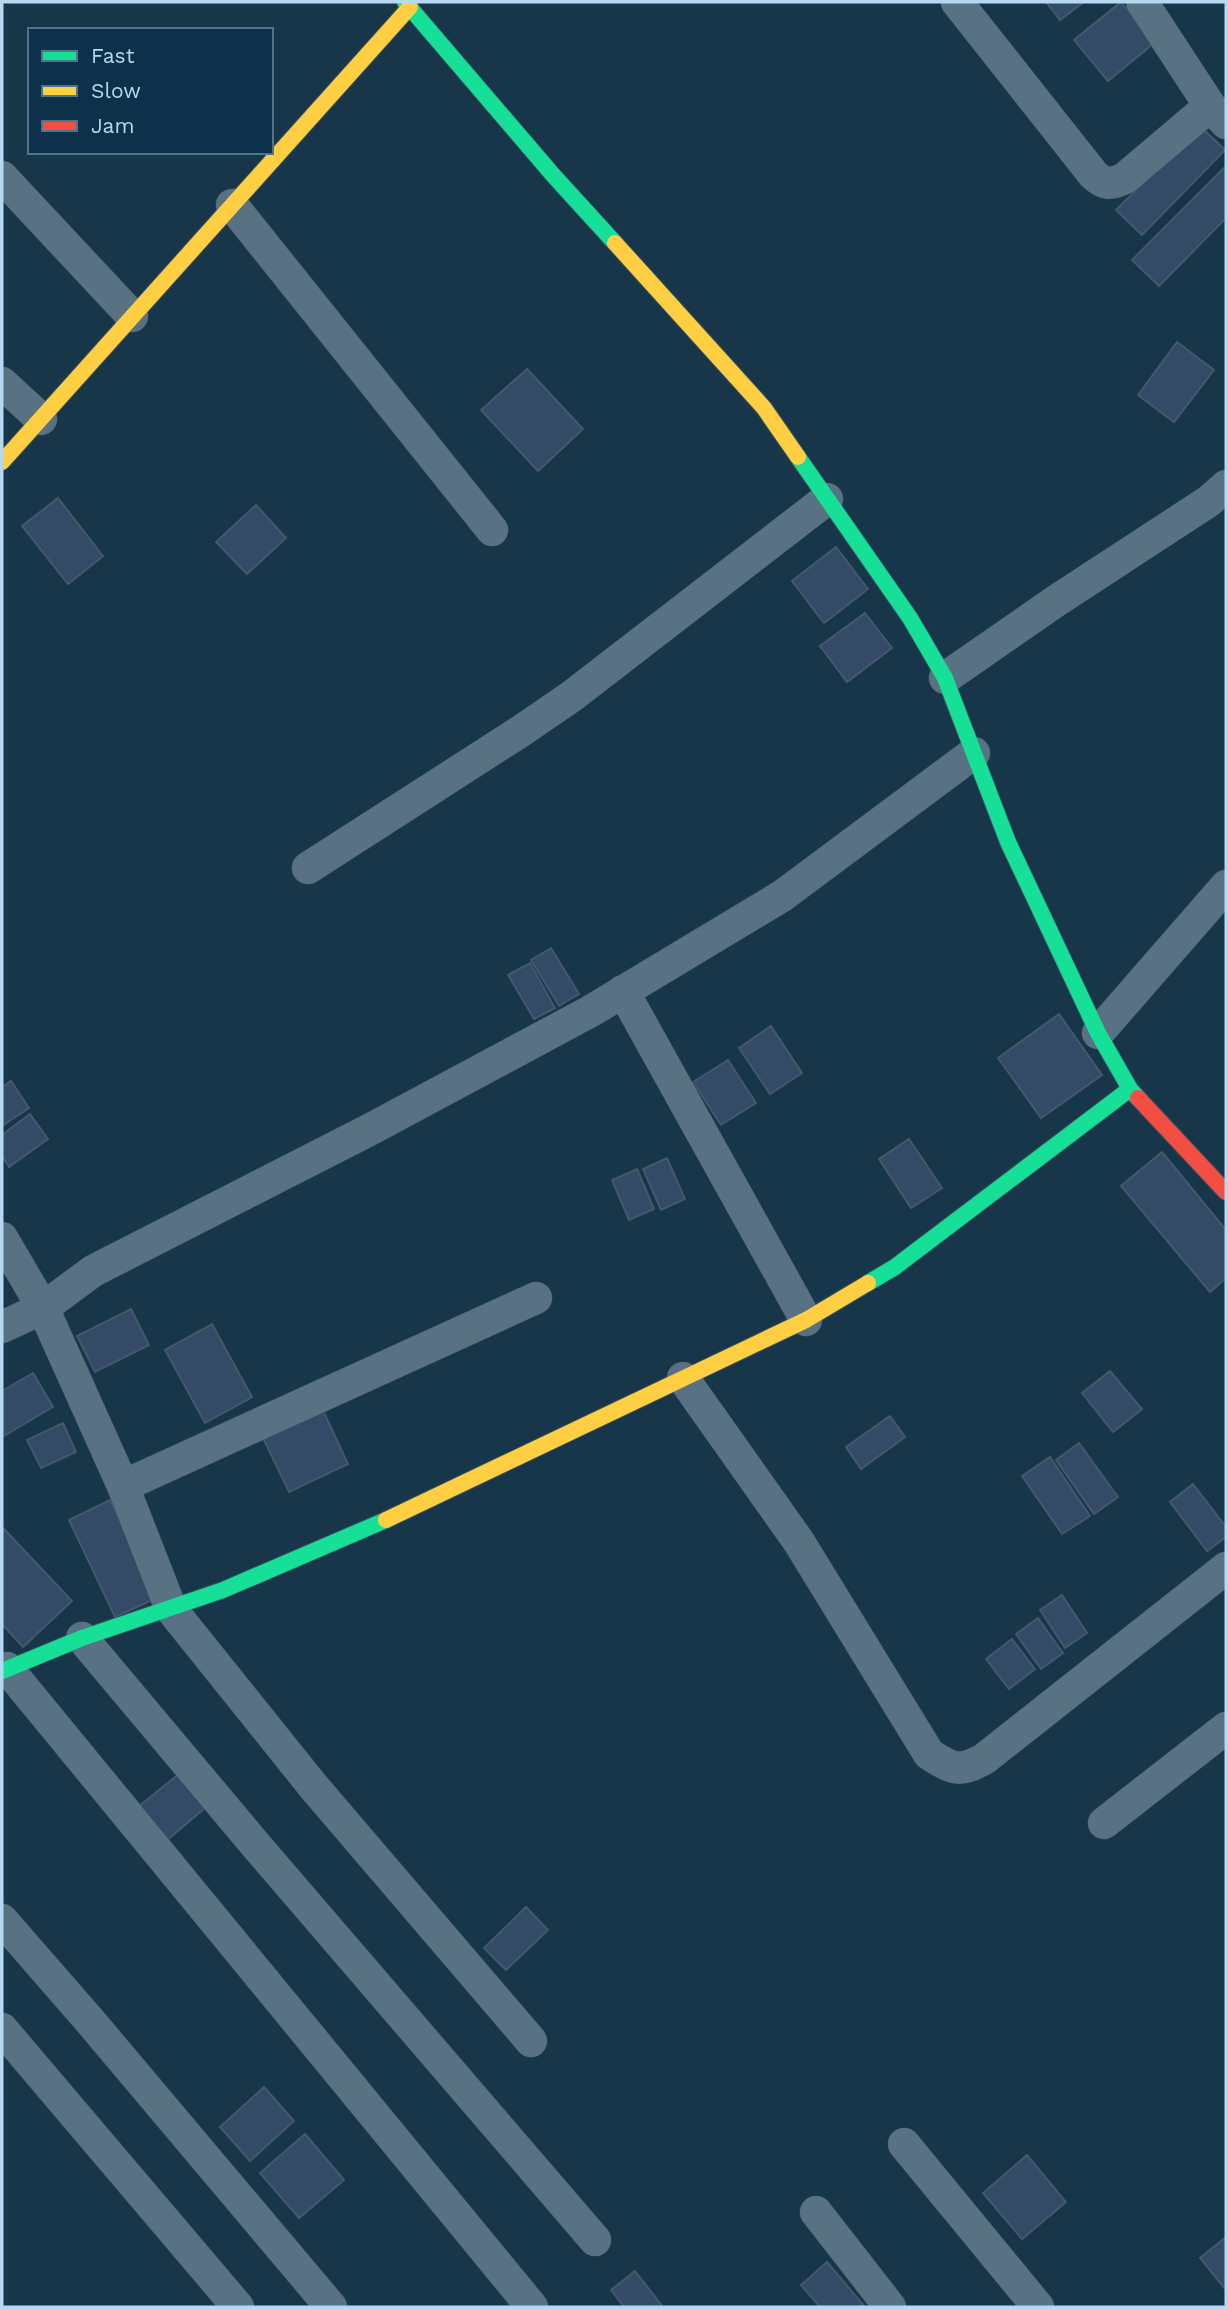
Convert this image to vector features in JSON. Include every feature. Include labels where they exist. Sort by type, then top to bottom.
[{"type":"street","points":[[957,2],[1093,174],[1102,183],[1114,184],[1218,115],[1142,2]]},
{"type":"street","points":[[2,462],[407,5],[553,175],[764,408],[910,618],[945,678],[1008,842],[1098,1033],[1130,1089],[1226,1192]]},
{"type":"street","points":[[2,177],[132,316]]},
{"type":"street","points":[[232,205],[492,530]]},
{"type":"street","points":[[2,383],[41,419]]},
{"type":"street","points":[[945,678],[1056,601],[1209,501],[1226,486]]},
{"type":"street","points":[[308,868],[572,696],[827,499]]},
{"type":"street","points":[[2,1327],[43,1308],[93,1271],[370,1129],[623,991],[782,896],[974,753]]},
{"type":"street","points":[[1098,1033],[1226,886]]},
{"type":"street","points":[[623,991],[806,1320]]},
{"type":"street","points":[[532,2307],[4,1669],[82,1638],[223,1590],[405,1511],[806,1320],[895,1267],[1130,1089]]},
{"type":"street","points":[[2,1238],[43,1308],[123,1486],[171,1609],[313,1786],[531,2041]]},
{"type":"street","points":[[123,1486],[536,1298]]},
{"type":"street","points":[[683,1378],[799,1542],[929,1754],[953,1769],[967,1768],[984,1759],[1226,1568]]},
{"type":"street","points":[[82,1638],[595,2240]]},
{"type":"street","points":[[1104,1823],[1226,1728]]},
{"type":"street","points":[[2,1920],[331,2307]]},
{"type":"street","points":[[2,2029],[237,2307]]},
{"type":"street","points":[[904,2144],[1038,2307]]},
{"type":"street","points":[[816,2212],[890,2307]]},
{"type":"building","points":[[1046,2],[1084,2],[1060,20]]},
{"type":"building","points":[[1121,2],[1154,43],[1108,81],[1074,40]]},
{"type":"building","points":[[1200,126],[1225,150],[1142,235],[1116,210]]},
{"type":"building","points":[[1226,166],[1226,218],[1159,286],[1132,260]]},
{"type":"building","points":[[1177,342],[1214,370],[1174,422],[1138,395]]},
{"type":"building","points":[[527,369],[583,429],[538,471],[481,410]]},
{"type":"building","points":[[58,498],[103,556],[68,584],[22,526]]},
{"type":"building","points":[[256,505],[286,538],[247,574],[216,542]]},
{"type":"building","points":[[836,547],[868,589],[824,623],[792,581]]},
{"type":"building","points":[[865,613],[892,648],[847,682],[820,646]]},
{"type":"building","points":[[551,948],[579,994],[559,1006],[531,960]]},
{"type":"building","points":[[530,963],[555,1008],[534,1019],[508,975]]},
{"type":"building","points":[[1059,1014],[1102,1075],[1041,1118],[998,1058]]},
{"type":"building","points":[[771,1026],[802,1073],[770,1094],[739,1048]]},
{"type":"building","points":[[728,1060],[756,1103],[721,1125],[693,1082]]},
{"type":"building","points":[[11,1081],[29,1108],[2,1126],[2,1087]]},
{"type":"building","points":[[30,1114],[48,1139],[9,1167],[2,1156],[2,1135]]},
{"type":"building","points":[[909,1139],[942,1188],[911,1208],[879,1159]]},
{"type":"building","points":[[1162,1152],[1226,1230],[1226,1278],[1210,1292],[1121,1186]]},
{"type":"building","points":[[667,1158],[685,1199],[661,1210],[643,1169]]},
{"type":"building","points":[[637,1169],[654,1209],[629,1220],[612,1180]]},
{"type":"building","points":[[131,1309],[149,1345],[95,1372],[77,1336]]},
{"type":"building","points":[[212,1324],[252,1397],[205,1423],[165,1350]]},
{"type":"building","points":[[1110,1371],[1142,1409],[1113,1432],[1082,1393]]},
{"type":"building","points":[[33,1373],[53,1407],[2,1437],[2,1391]]},
{"type":"building","points":[[321,1406],[348,1464],[289,1492],[261,1434]]},
{"type":"building","points":[[890,1416],[905,1437],[861,1469],[846,1447]]},
{"type":"building","points":[[63,1423],[76,1452],[41,1468],[27,1440]]},
{"type":"building","points":[[1079,1443],[1118,1497],[1094,1514],[1056,1460]]},
{"type":"building","points":[[1050,1457],[1090,1516],[1062,1534],[1022,1476]]},
{"type":"building","points":[[1193,1484],[1226,1527],[1226,1537],[1207,1551],[1170,1502]]},
{"type":"building","points":[[110,1500],[157,1598],[115,1617],[69,1520]]},
{"type":"building","points":[[4,1529],[72,1601],[23,1647],[2,1624]]},
{"type":"building","points":[[1062,1595],[1087,1633],[1065,1648],[1040,1610]]},
{"type":"building","points":[[1038,1618],[1063,1653],[1041,1669],[1016,1634]]},
{"type":"building","points":[[1012,1639],[1035,1669],[1009,1689],[986,1659]]},
{"type":"building","points":[[185,1769],[212,1802],[166,1841],[138,1807]]},
{"type":"building","points":[[526,1907],[548,1930],[506,1970],[484,1948]]},
{"type":"building","points":[[264,2087],[294,2121],[250,2161],[220,2127]]},
{"type":"building","points":[[305,2134],[344,2180],[299,2218],[260,2173]]},
{"type":"building","points":[[1027,2155],[1066,2202],[1022,2239],[983,2193]]},
{"type":"building","points":[[1226,2237],[1226,2288],[1225,2289],[1200,2258]]},
{"type":"building","points":[[827,2262],[865,2307],[820,2307],[801,2285]]},
{"type":"building","points":[[635,2271],[663,2307],[624,2307],[611,2290]]},
{"type":"traffic: fast","points":[[405,2],[615,243]]},
{"type":"traffic: fast","points":[[798,457],[910,618],[945,678],[1008,842],[1098,1033],[1138,1098]]},
{"type":"traffic: fast","points":[[868,1283],[895,1267],[1130,1089]]},
{"type":"traffic: fast","points":[[2,1671],[82,1638],[223,1590],[386,1520]]},
{"type":"traffic: slow","points":[[2,462],[410,7]]},
{"type":"traffic: slow","points":[[615,243],[764,408],[798,457]]},
{"type":"traffic: slow","points":[[386,1520],[806,1320],[868,1283]]},
{"type":"traffic: jam","points":[[1138,1098],[1226,1192]]}]
